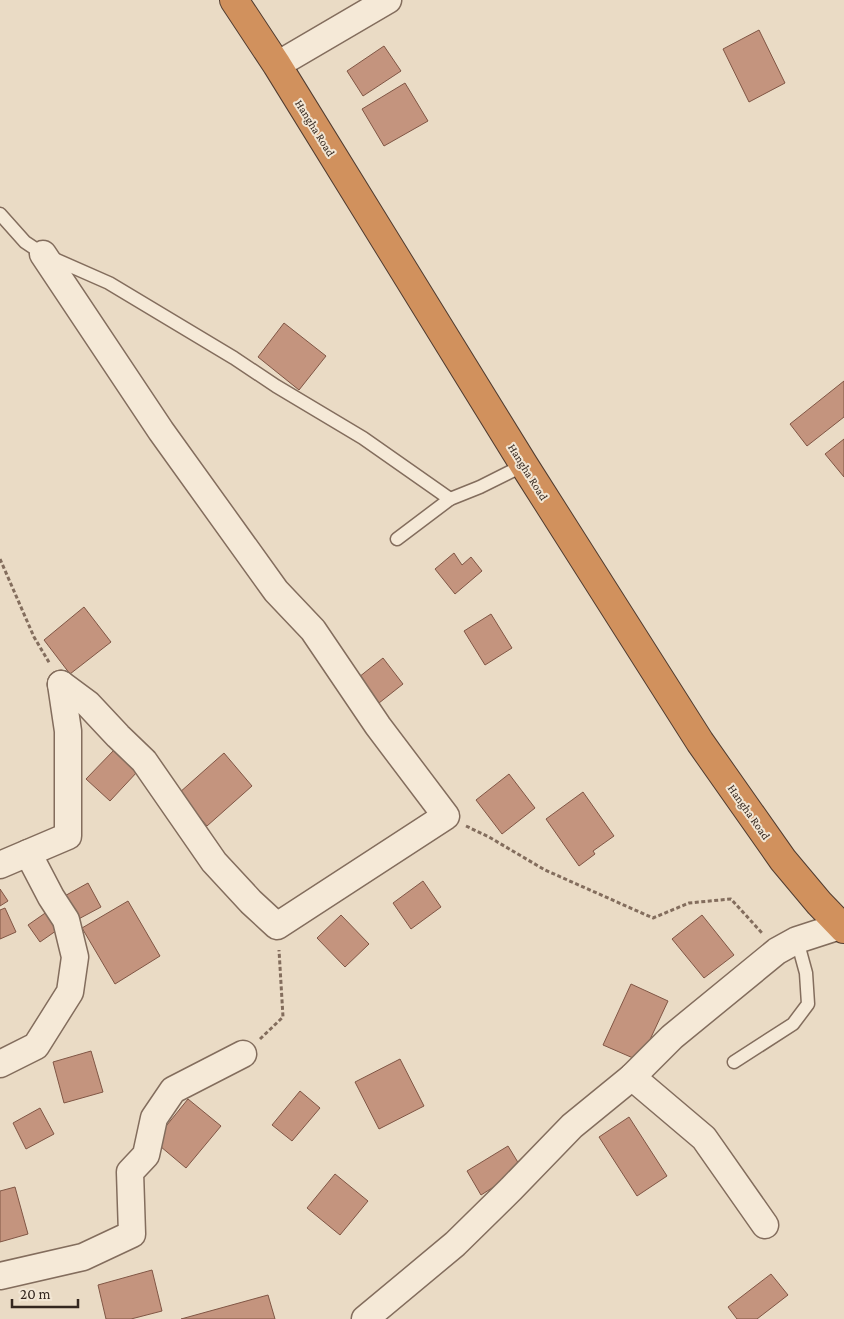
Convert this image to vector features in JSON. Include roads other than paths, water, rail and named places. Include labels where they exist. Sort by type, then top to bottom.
[{"type":"highway","name":"Hangha Road","points":[[234,0],[277,65],[524,465],[705,750],[783,860],[818,903],[842,928]]},
{"type":"street","points":[[277,65],[388,0]]},
{"type":"street","points":[[0,866],[68,836],[68,731],[62,684],[88,704],[144,762],[214,862],[251,902],[278,926],[446,816],[378,726],[313,630],[276,591],[161,431],[43,254]]},
{"type":"street","points":[[0,1064],[36,1046],[70,992],[74,966],[75,957],[66,920],[51,897],[28,853]]},
{"type":"street","points":[[365,1319],[455,1244],[572,1126],[632,1077],[672,1036],[787,945],[842,928]]},
{"type":"street","points":[[0,1276],[83,1257],[132,1234],[130,1172],[146,1155],[154,1118],[173,1090],[243,1054]]},
{"type":"street","points":[[632,1077],[704,1138],[765,1225]]},
{"type":"lane","points":[[0,214],[25,242],[43,254],[109,283],[217,348],[363,438],[450,499]]},
{"type":"lane","points":[[397,539],[450,499],[480,487],[524,465]]},
{"type":"lane","points":[[734,1062],[793,1024],[808,1004],[806,974],[787,945]]}]
